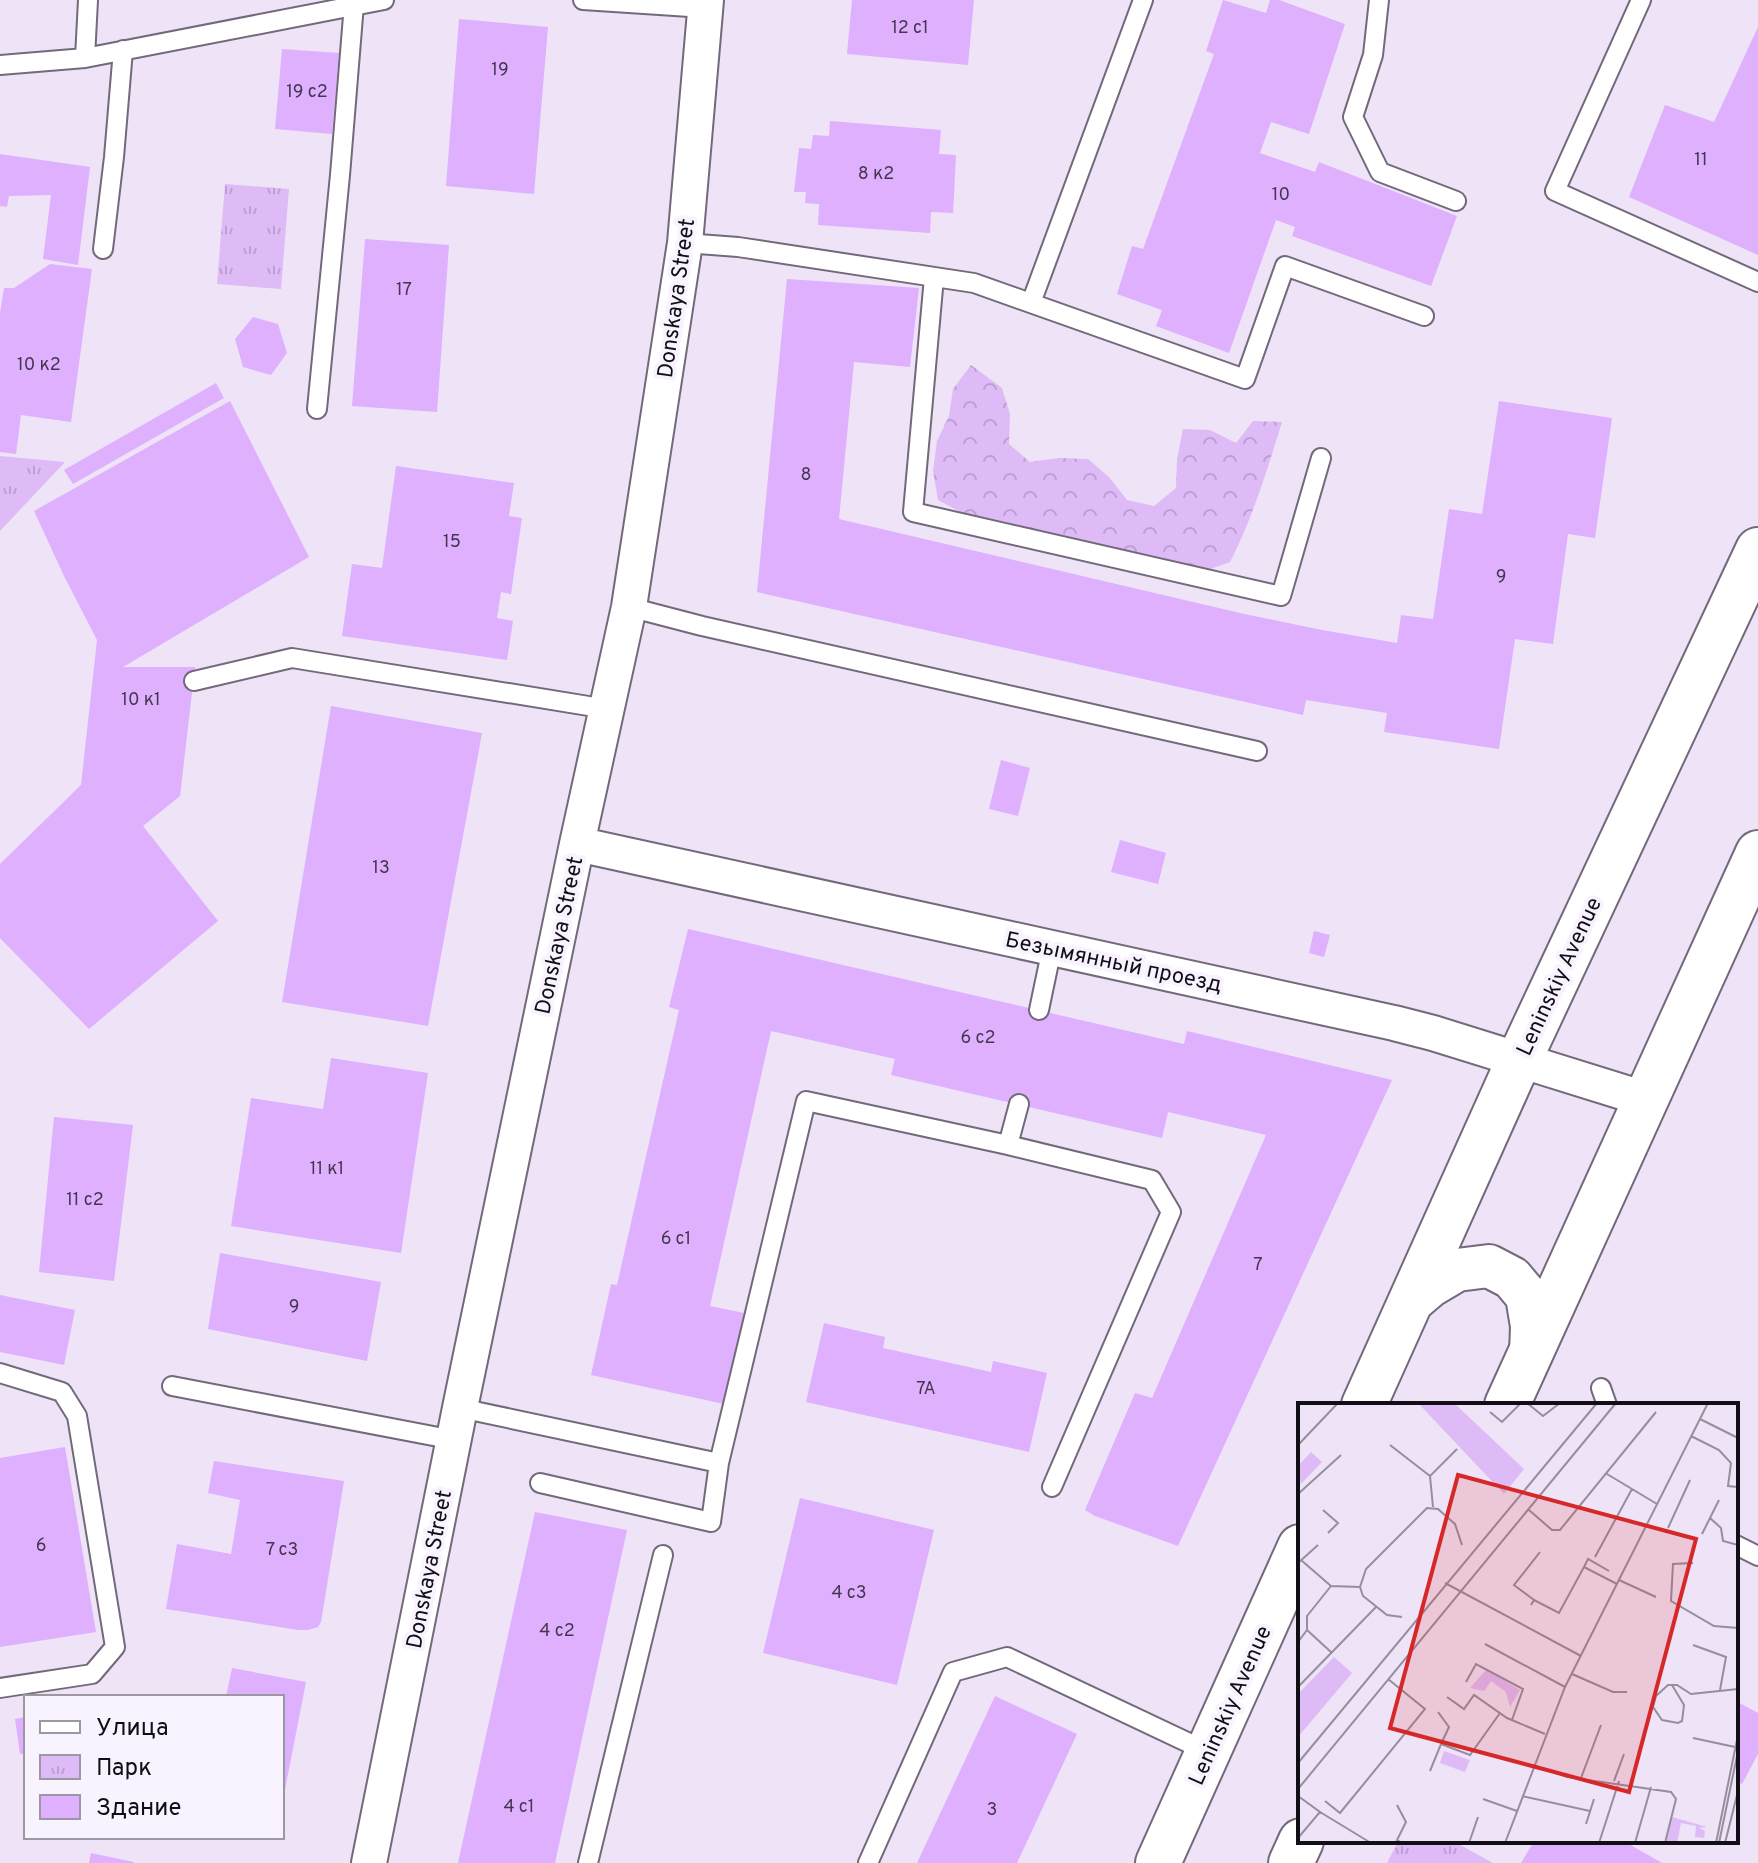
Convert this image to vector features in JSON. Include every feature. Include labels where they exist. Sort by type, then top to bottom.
[{"type":"main road","name":"Leninskiy Avenue","points":[[1365,1403],[1519,1060],[1758,550]]},
{"type":"main road","points":[[1508,1403],[1758,853]]},
{"type":"main road","name":"Leninskiy Avenue","points":[[1158,1863],[1298,1551]]},
{"type":"main road","points":[[1291,1863],[1300,1843]]},
{"type":"street","name":"Donskaya Street","points":[[369,1863],[577,844],[629,607],[685,243],[706,4]]},
{"type":"street","name":"Безымянный проезд","points":[[577,844],[1394,1023],[1645,1099]]},
{"type":"street","points":[[1410,1303],[1430,1286],[1457,1270],[1489,1266],[1512,1278],[1527,1296],[1532,1326],[1531,1354]]},
{"type":"lane","points":[[85,58],[88,0]]},
{"type":"lane","points":[[0,65],[85,58],[384,0]]},
{"type":"lane","points":[[583,0],[706,4]]},
{"type":"lane","points":[[1031,303],[1143,0]]},
{"type":"lane","points":[[1379,0],[1373,55],[1353,117],[1380,172],[1456,201]]},
{"type":"lane","points":[[1641,0],[1555,191],[1758,282]]},
{"type":"lane","points":[[317,409],[354,4]]},
{"type":"lane","points":[[103,249],[123,50]]},
{"type":"lane","points":[[685,243],[738,247],[974,283],[1245,379],[1285,266],[1424,316]]},
{"type":"lane","points":[[934,277],[913,512],[1281,596],[1321,458]]},
{"type":"lane","points":[[629,607],[1257,751]]},
{"type":"lane","points":[[194,681],[292,658],[607,709]]},
{"type":"lane","points":[[1039,1010],[1052,948]]},
{"type":"lane","points":[[540,1483],[711,1522],[719,1463],[806,1101],[1152,1180],[1171,1212],[1052,1487]]},
{"type":"lane","points":[[1008,1145],[1019,1104]]},
{"type":"lane","points":[[0,1373],[62,1392],[77,1416],[115,1647],[92,1674],[0,1688]]},
{"type":"lane","points":[[172,1386],[719,1463]]},
{"type":"lane","points":[[1738,1546],[1758,1556]]},
{"type":"lane","points":[[588,1863],[663,1555]]},
{"type":"lane","points":[[868,1863],[953,1672],[1007,1657],[1208,1752]]},
{"type":"green space","points":[[225,184],[289,189],[281,289],[217,284]]},
{"type":"green space","points":[[971,365],[1002,388],[1010,414],[1009,444],[1030,462],[1059,458],[1088,459],[1109,477],[1127,500],[1154,506],[1176,488],[1177,459],[1183,429],[1210,430],[1236,443],[1253,421],[1282,422],[1253,511],[1230,562],[1202,572],[964,514],[938,500],[933,471],[937,441],[949,416],[953,389]]},
{"type":"green space","points":[[0,456],[65,462],[0,531]]},
{"type":"green space","points":[[1397,1843],[1457,1843],[1493,1863],[1387,1863]]},
{"type":"building","points":[[852,0],[974,0],[968,65],[847,54]]},
{"type":"building","points":[[1223,0],[1266,13],[1270,0],[1279,0],[1345,24],[1309,134],[1271,122],[1260,153],[1315,172],[1319,162],[1457,216],[1431,286],[1292,236],[1295,227],[1276,220],[1229,353],[1156,326],[1162,310],[1117,294],[1132,246],[1143,249],[1214,54],[1206,51]]},
{"type":"building","points":[[459,19],[548,27],[534,194],[446,186]]},
{"type":"building","points":[[1758,27],[1758,255],[1629,197],[1665,105],[1714,122]]},
{"type":"building","points":[[282,49],[339,53],[332,134],[275,129]]},
{"type":"building","points":[[830,121],[941,130],[939,154],[956,155],[953,213],[931,212],[930,233],[818,225],[819,204],[805,203],[806,192],[794,192],[799,148],[811,149],[813,135],[829,136]]},
{"type":"building","points":[[0,154],[90,167],[78,265],[43,259],[51,195],[9,196],[7,207],[0,206]]},
{"type":"building","points":[[365,239],[449,245],[437,412],[352,406]]},
{"type":"building","points":[[50,264],[92,269],[71,422],[21,415],[16,454],[0,452],[0,313],[4,288],[14,288]]},
{"type":"building","points":[[787,279],[919,288],[910,367],[854,362],[839,519],[1240,613],[1397,643],[1401,615],[1433,619],[1449,509],[1482,514],[1499,401],[1612,418],[1595,538],[1568,534],[1553,644],[1515,639],[1499,749],[1384,732],[1387,713],[1306,700],[1303,715],[757,592]]},
{"type":"building","points":[[253,317],[278,324],[287,353],[271,375],[243,367],[235,339]]},
{"type":"building","points":[[216,383],[224,398],[73,484],[64,470]]},
{"type":"building","points":[[230,401],[309,557],[123,667],[195,667],[180,796],[143,826],[218,921],[89,1029],[0,938],[0,864],[81,785],[97,640],[34,511]]},
{"type":"building","points":[[396,466],[514,483],[509,516],[522,518],[511,594],[501,592],[497,618],[513,621],[507,660],[342,636],[352,564],[382,568]]},
{"type":"building","points":[[331,706],[482,733],[428,1026],[282,1002]]},
{"type":"building","points":[[1001,760],[1030,768],[1018,816],[989,809]]},
{"type":"building","points":[[1120,840],[1166,853],[1158,884],[1111,872]]},
{"type":"building","points":[[688,929],[1184,1044],[1187,1031],[1392,1080],[1178,1546],[1085,1510],[1135,1393],[1152,1398],[1266,1135],[1168,1112],[1162,1138],[891,1075],[895,1059],[771,1031],[710,1306],[744,1313],[724,1404],[591,1375],[611,1284],[617,1285],[679,1010],[669,1007]]},
{"type":"building","points":[[1314,931],[1330,935],[1324,957],[1309,953]]},
{"type":"building","points":[[331,1058],[428,1073],[401,1253],[231,1226],[251,1098],[323,1109]]},
{"type":"building","points":[[54,1117],[133,1125],[114,1281],[39,1272]]},
{"type":"building","points":[[220,1253],[381,1282],[367,1361],[208,1329]]},
{"type":"building","points":[[0,1295],[75,1310],[64,1365],[0,1352]]},
{"type":"building","points":[[824,1323],[885,1337],[883,1348],[991,1372],[993,1361],[1047,1373],[1029,1452],[806,1402]]},
{"type":"building","points":[[65,1447],[96,1632],[0,1647],[0,1458]]},
{"type":"building","points":[[214,1461],[344,1481],[318,1627],[298,1630],[166,1609],[177,1544],[231,1554],[240,1500],[208,1493]]},
{"type":"building","points":[[800,1498],[934,1530],[897,1685],[763,1653]]},
{"type":"building","points":[[535,1512],[627,1530],[555,1863],[458,1863]]},
{"type":"building","points":[[232,1668],[306,1682],[284,1795],[284,1695],[226,1695]]},
{"type":"building","points":[[995,1696],[1077,1734],[1017,1863],[917,1863]]},
{"type":"building","points":[[1738,1702],[1758,1713],[1758,1754],[1742,1784],[1738,1781]]},
{"type":"building","points":[[24,1717],[24,1754],[20,1754],[15,1719]]},
{"type":"building","points":[[1533,1843],[1627,1843],[1662,1863],[1521,1863]]},
{"type":"building","points":[[91,1853],[134,1862],[134,1863],[89,1863]]}]
